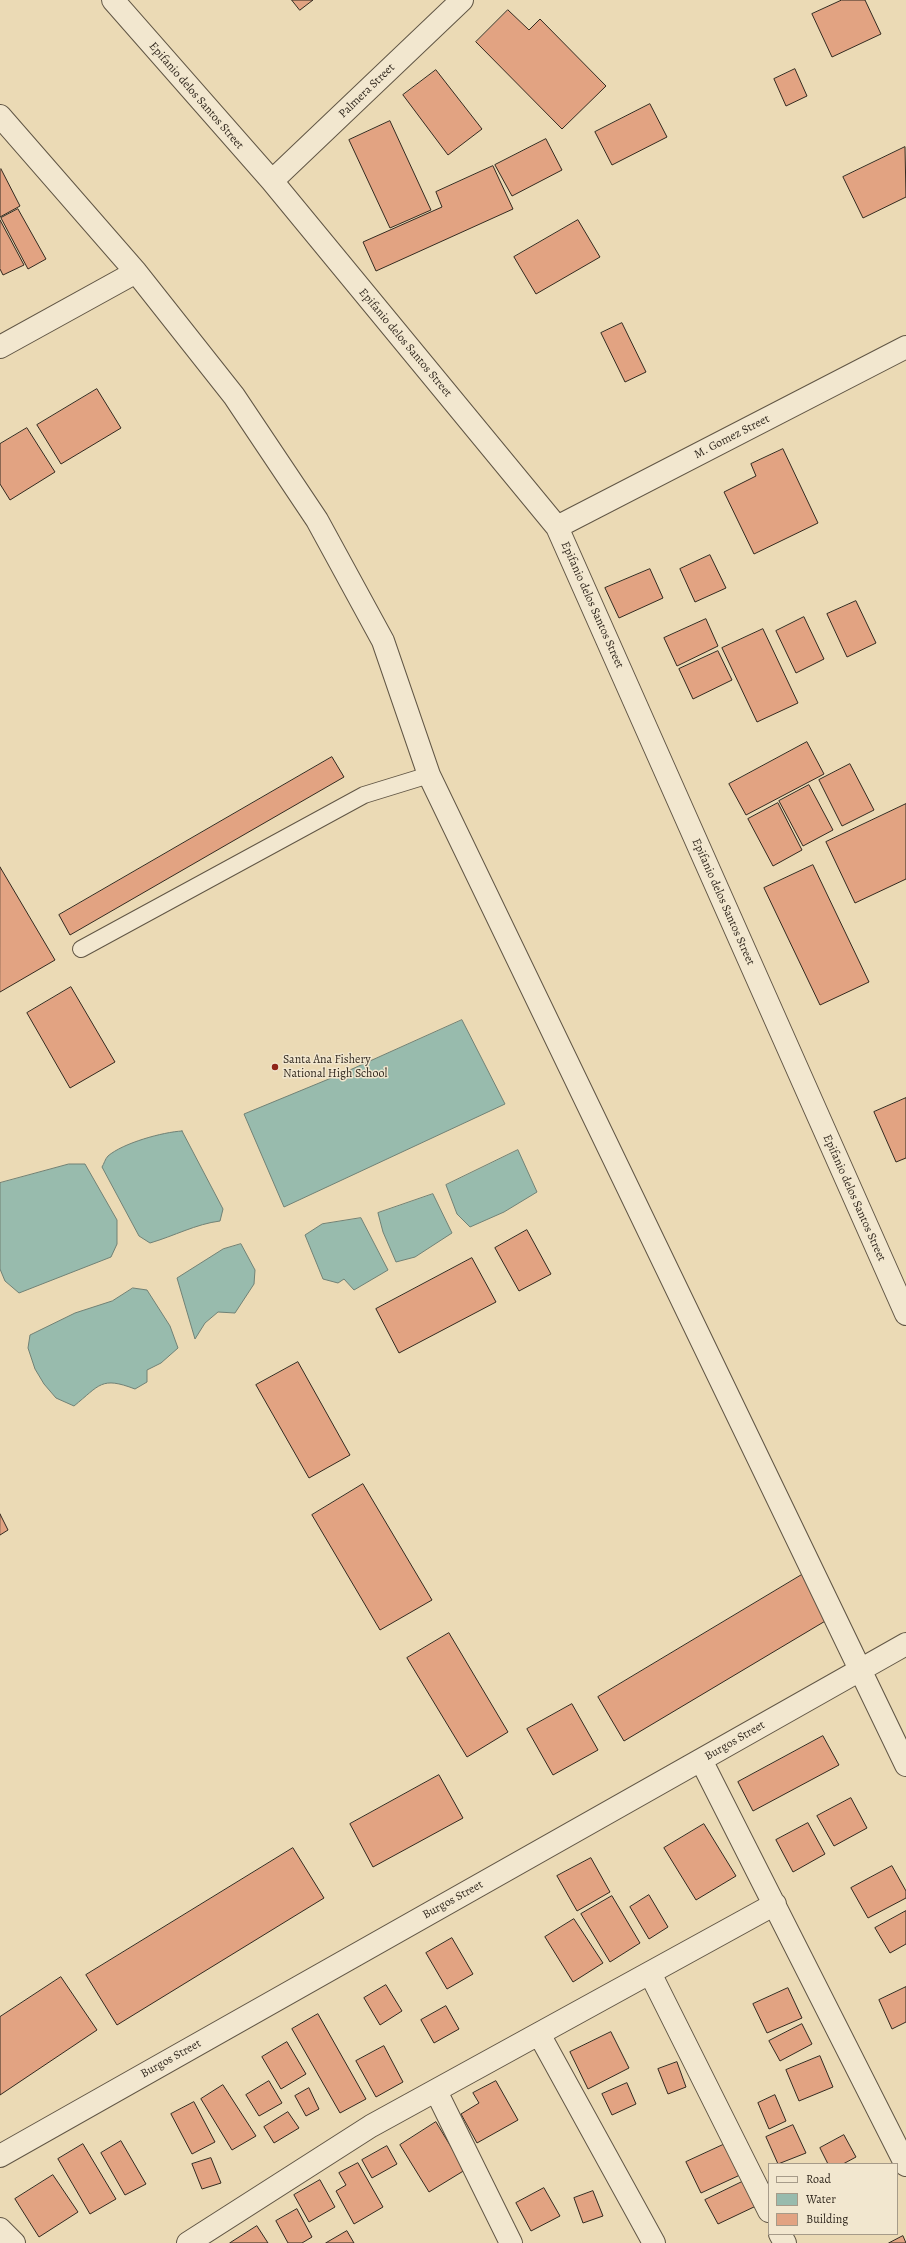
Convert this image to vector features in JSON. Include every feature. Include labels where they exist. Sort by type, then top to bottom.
[{"type":"street","name":"Epifanio delos Santos Street","points":[[112,0],[272,181],[557,527],[906,1314]]},
{"type":"street","name":"Palmera Street","points":[[272,181],[462,0]]},
{"type":"street","points":[[0,116],[136,272],[234,396],[317,520],[383,641],[429,775],[906,1765]]},
{"type":"street","points":[[0,347],[136,272]]},
{"type":"street","name":"M. Gomez Street","points":[[557,527],[906,347]]},
{"type":"street","name":"Burgos Street","points":[[0,2156],[906,1644]]},
{"type":"street","points":[[701,1760],[906,2165]]},
{"type":"street","points":[[188,2243],[371,2126],[775,1904]]},
{"type":"street","points":[[650,1973],[768,2209]]},
{"type":"street","points":[[539,2034],[654,2243]]},
{"type":"street","points":[[436,2090],[511,2243]]},
{"type":"street","points":[[0,2229],[14,2243]]},
{"type":"lane","points":[[81,949],[364,795],[429,775]]},
{"type":"water","points":[[462,1020],[505,1104],[284,1207],[244,1114],[341,1074]]},
{"type":"water","points":[[182,1131],[223,1209],[220,1221],[194,1227],[150,1243],[139,1236],[102,1167],[108,1156],[123,1147],[154,1136]]},
{"type":"water","points":[[518,1150],[537,1192],[504,1212],[470,1227],[457,1214],[446,1185]]},
{"type":"water","points":[[69,1164],[85,1164],[117,1220],[117,1244],[111,1257],[19,1293],[5,1281],[0,1269],[0,1183]]},
{"type":"water","points":[[433,1194],[452,1233],[415,1257],[396,1262],[383,1232],[378,1213]]},
{"type":"water","points":[[361,1218],[388,1270],[354,1290],[344,1279],[338,1283],[323,1279],[305,1235],[322,1224]]},
{"type":"water","points":[[241,1244],[255,1270],[254,1284],[235,1313],[218,1312],[205,1323],[195,1339],[177,1278],[223,1249]]},
{"type":"water","points":[[133,1288],[147,1290],[170,1326],[178,1348],[161,1363],[147,1370],[147,1382],[135,1389],[115,1383],[108,1383],[96,1388],[74,1406],[56,1398],[44,1384],[35,1369],[28,1348],[30,1335],[75,1313],[112,1301]]},
{"type":"building","points":[[292,0],[313,0],[300,10]]},
{"type":"building","points":[[842,0],[865,0],[881,34],[832,57],[812,14]]},
{"type":"building","points":[[508,10],[529,30],[540,19],[606,86],[562,129],[476,42]]},
{"type":"building","points":[[795,69],[807,96],[786,106],[774,79]]},
{"type":"building","points":[[436,70],[482,129],[448,155],[403,95]]},
{"type":"building","points":[[650,104],[667,137],[612,165],[595,132]]},
{"type":"building","points":[[390,121],[431,210],[390,228],[349,140]]},
{"type":"building","points":[[546,139],[562,170],[512,196],[495,165]]},
{"type":"building","points":[[905,147],[906,197],[863,218],[843,177]]},
{"type":"building","points":[[493,166],[513,209],[376,271],[363,242],[442,207],[436,192]]},
{"type":"building","points":[[1,169],[20,206],[0,217],[0,170]]},
{"type":"building","points":[[18,209],[46,259],[28,269],[1,218]]},
{"type":"building","points":[[0,220],[24,265],[3,275],[0,269]]},
{"type":"building","points":[[578,220],[600,257],[536,294],[514,257]]},
{"type":"building","points":[[622,323],[646,372],[625,382],[601,333]]},
{"type":"building","points":[[97,389],[121,428],[61,464],[37,425]]},
{"type":"building","points":[[27,428],[55,472],[10,500],[0,484],[0,444]]},
{"type":"building","points":[[783,449],[818,523],[754,554],[724,492],[756,476],[751,464]]},
{"type":"building","points":[[710,555],[726,588],[695,602],[680,569]]},
{"type":"building","points":[[650,569],[663,598],[619,618],[605,588]]},
{"type":"building","points":[[856,601],[876,643],[847,657],[827,614]]},
{"type":"building","points":[[804,617],[824,659],[796,673],[776,631]]},
{"type":"building","points":[[706,619],[718,646],[677,666],[664,638]]},
{"type":"building","points":[[763,629],[798,703],[757,722],[722,648]]},
{"type":"building","points":[[718,651],[732,680],[693,699],[679,669]]},
{"type":"building","points":[[807,742],[824,774],[746,815],[729,784]]},
{"type":"building","points":[[332,757],[344,777],[70,935],[59,915]]},
{"type":"building","points":[[850,764],[874,810],[842,826],[819,780]]},
{"type":"building","points":[[809,785],[833,830],[803,846],[779,801]]},
{"type":"building","points":[[778,803],[802,850],[773,866],[748,819]]},
{"type":"building","points":[[906,804],[906,879],[855,903],[826,842]]},
{"type":"building","points":[[813,865],[869,982],[820,1005],[764,888]]},
{"type":"building","points":[[0,867],[55,960],[0,992]]},
{"type":"building","points":[[71,987],[115,1062],[70,1088],[27,1013]]},
{"type":"building","points":[[906,1098],[906,1158],[896,1162],[874,1112]]},
{"type":"building","points":[[527,1230],[551,1274],[519,1291],[495,1248]]},
{"type":"building","points":[[472,1258],[496,1302],[399,1353],[376,1309]]},
{"type":"building","points":[[298,1362],[350,1455],[309,1478],[256,1385]]},
{"type":"building","points":[[363,1484],[432,1600],[380,1630],[312,1515]]},
{"type":"building","points":[[0,1514],[8,1530],[0,1535]]},
{"type":"building","points":[[805,1573],[832,1617],[624,1741],[598,1697]]},
{"type":"building","points":[[449,1633],[508,1732],[467,1757],[407,1658]]},
{"type":"building","points":[[572,1704],[598,1750],[553,1775],[527,1729]]},
{"type":"building","points":[[823,1736],[839,1765],[753,1811],[738,1782]]},
{"type":"building","points":[[439,1775],[463,1818],[373,1867],[350,1824]]},
{"type":"building","points":[[851,1798],[867,1828],[834,1846],[817,1816]]},
{"type":"building","points":[[808,1823],[825,1854],[793,1872],[776,1840]]},
{"type":"building","points":[[704,1824],[736,1876],[696,1900],[664,1848]]},
{"type":"building","points":[[293,1848],[324,1898],[117,2025],[86,1975]]},
{"type":"building","points":[[591,1858],[610,1892],[577,1911],[557,1876]]},
{"type":"building","points":[[892,1866],[906,1891],[906,1898],[868,1918],[851,1888]]},
{"type":"building","points":[[649,1895],[668,1927],[649,1939],[630,1907]]},
{"type":"building","points":[[612,1896],[640,1943],[610,1962],[581,1914]]},
{"type":"building","points":[[906,1911],[906,1944],[890,1953],[875,1928]]},
{"type":"building","points":[[574,1919],[603,1963],[573,1982],[545,1937]]},
{"type":"building","points":[[452,1938],[473,1974],[447,1989],[426,1953]]},
{"type":"building","points":[[61,1977],[97,2030],[0,2095],[0,2017]]},
{"type":"building","points":[[386,1985],[402,2011],[380,2025],[364,1998]]},
{"type":"building","points":[[906,1987],[906,2022],[892,2029],[879,2000]]},
{"type":"building","points":[[788,1988],[802,2018],[767,2033],[753,2004]]},
{"type":"building","points":[[446,2006],[459,2029],[434,2043],[421,2020]]},
{"type":"building","points":[[318,2014],[366,2099],[340,2113],[292,2029]]},
{"type":"building","points":[[802,2024],[812,2044],[780,2061],[769,2041]]},
{"type":"building","points":[[611,2032],[629,2068],[588,2089],[570,2052]]},
{"type":"building","points":[[287,2042],[306,2074],[281,2089],[262,2057]]},
{"type":"building","points":[[384,2046],[403,2082],[376,2097],[356,2061]]},
{"type":"building","points":[[820,2056],[833,2087],[799,2101],[786,2070]]},
{"type":"building","points":[[677,2062],[686,2087],[668,2094],[658,2069]]},
{"type":"building","points":[[269,2081],[282,2103],[259,2116],[246,2095]]},
{"type":"building","points":[[496,2081],[518,2120],[477,2143],[461,2114],[479,2103],[473,2093]]},
{"type":"building","points":[[627,2083],[636,2104],[612,2115],[602,2094]]},
{"type":"building","points":[[223,2085],[256,2136],[232,2150],[201,2099]]},
{"type":"building","points":[[309,2088],[319,2109],[306,2116],[295,2096]]},
{"type":"building","points":[[775,2095],[786,2121],[769,2129],[758,2103]]},
{"type":"building","points":[[194,2102],[215,2142],[192,2154],[171,2114]]},
{"type":"building","points":[[288,2112],[299,2128],[274,2143],[264,2127]]},
{"type":"building","points":[[436,2122],[465,2170],[429,2192],[400,2145]]},
{"type":"building","points":[[793,2125],[806,2153],[778,2163],[766,2137]]},
{"type":"building","points":[[844,2135],[856,2157],[845,2163],[828,2163],[820,2148]]},
{"type":"building","points":[[121,2141],[146,2184],[125,2195],[101,2153]]},
{"type":"building","points":[[83,2144],[116,2199],[90,2214],[58,2159]]},
{"type":"building","points":[[725,2144],[740,2175],[701,2193],[686,2162]]},
{"type":"building","points":[[387,2146],[397,2164],[372,2178],[362,2160]]},
{"type":"building","points":[[211,2158],[221,2183],[202,2189],[192,2164]]},
{"type":"building","points":[[358,2163],[383,2207],[354,2224],[336,2191],[346,2185],[339,2173]]},
{"type":"building","points":[[53,2175],[78,2212],[39,2237],[15,2199]]},
{"type":"building","points":[[320,2180],[335,2207],[309,2222],[294,2195]]},
{"type":"building","points":[[744,2181],[756,2206],[718,2224],[705,2200]]},
{"type":"building","points":[[544,2188],[560,2216],[531,2231],[516,2203]]},
{"type":"building","points":[[593,2191],[603,2216],[583,2223],[574,2198]]},
{"type":"building","points":[[297,2209],[312,2237],[302,2243],[288,2243],[276,2221]]},
{"type":"building","points":[[257,2226],[268,2243],[230,2243]]},
{"type":"building","points":[[347,2231],[354,2243],[326,2243]]},
{"type":"building","points":[[903,2236],[906,2243],[889,2243]]},
{"type":"place","name":"Santa Ana Fishery National High School","points":[[275,1067]]}]
